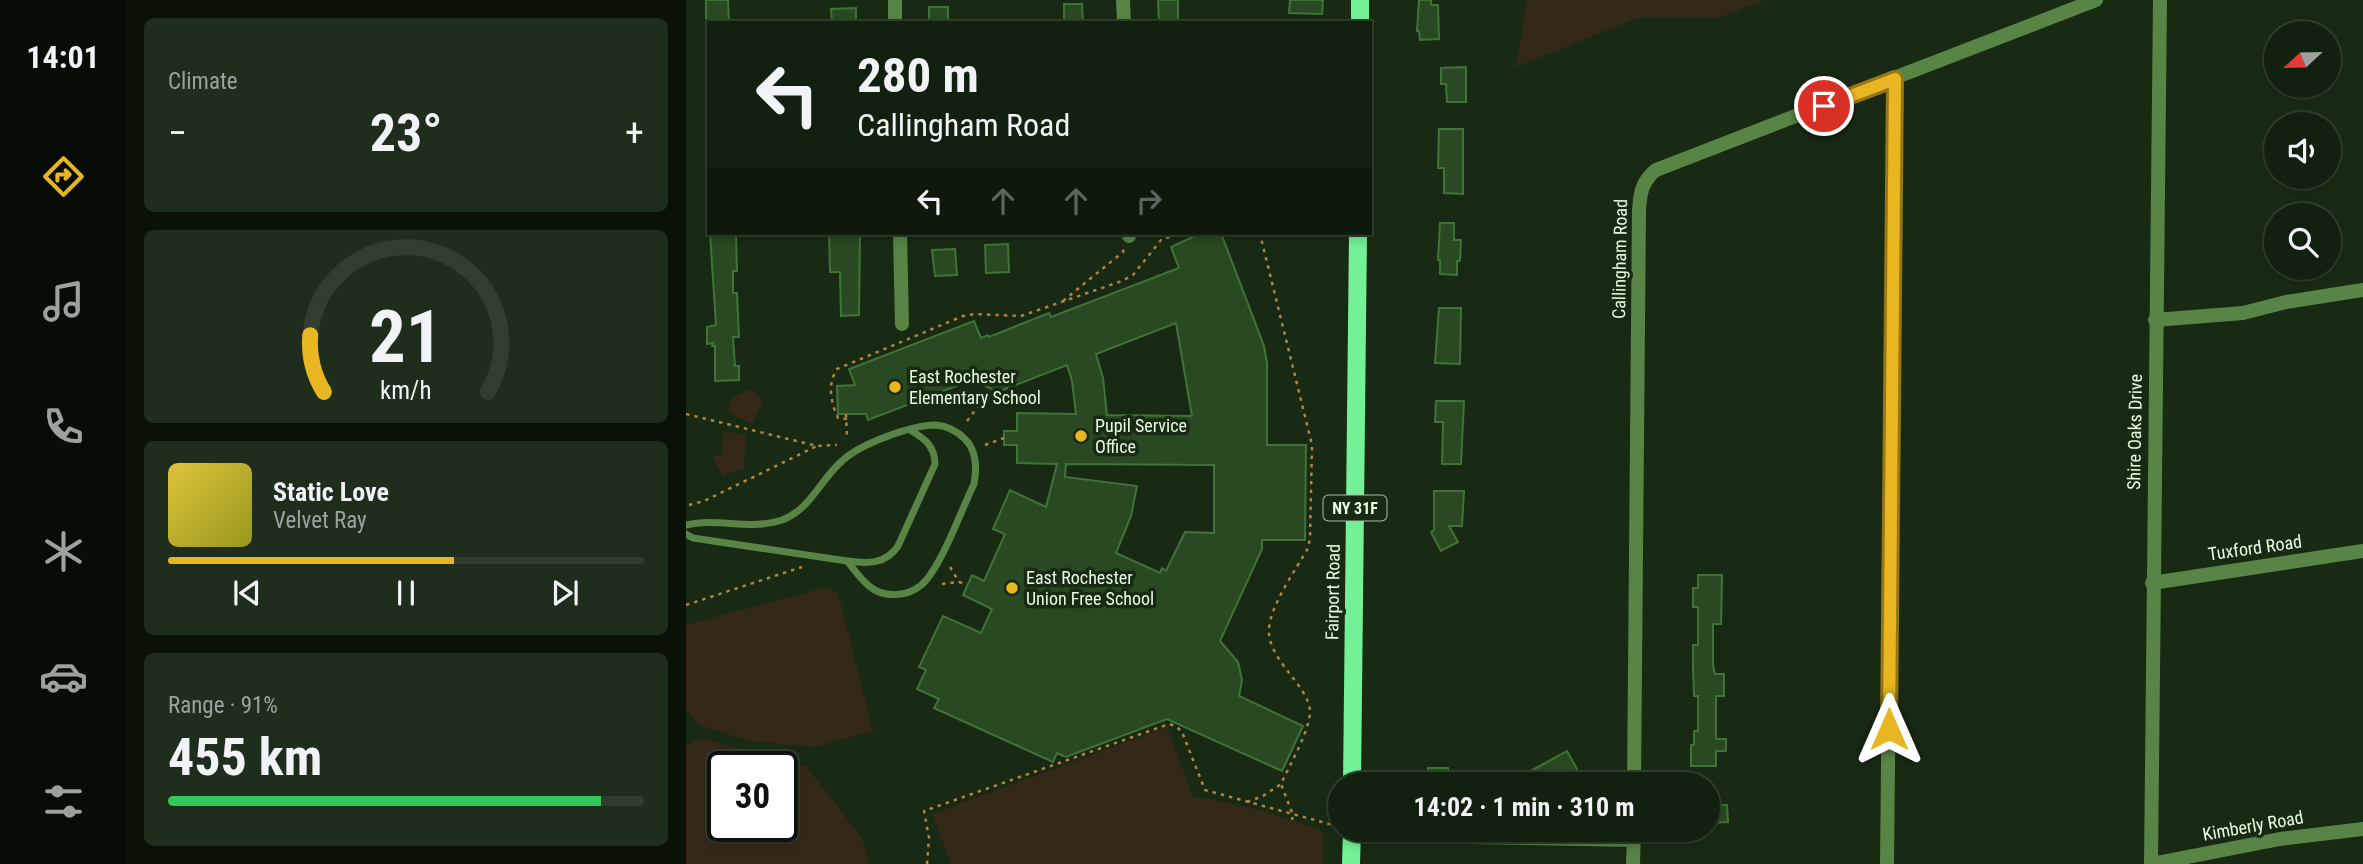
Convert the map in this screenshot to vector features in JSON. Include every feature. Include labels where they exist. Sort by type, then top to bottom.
[{"type":"main road","points":[[1360,0],[1360,21]]},
{"type":"main road","name":"Fairport Road","points":[[1352,772],[1357,235]]},
{"type":"main road","points":[[1351,864],[1352,842]]},
{"type":"street","points":[[895,0],[895,21]]},
{"type":"street","points":[[1124,0],[1124,21]]},
{"type":"street","name":"Callingham Road","points":[[1634,772],[1639,211],[1642,185],[1656,170],[2096,0]]},
{"type":"street","name":"Shire Oaks Drive","points":[[2151,864],[2160,0]]},
{"type":"street","points":[[1887,864],[1895,79]]},
{"type":"street","points":[[900,235],[902,324]]},
{"type":"street","points":[[2155,320],[2244,313],[2286,302],[2363,290]]},
{"type":"street","name":"Tuxford Road","points":[[2152,583],[2363,551]]},
{"type":"street","name":"Kimberly Road","points":[[2151,864],[2280,839],[2363,829]]},
{"type":"street","points":[[1633,864],[1634,842]]},
{"type":"lane","points":[[686,524],[700,521],[753,525],[782,520],[804,507],[835,467],[851,453],[910,430],[939,425],[966,439],[975,457],[974,484],[935,566],[919,587],[884,594],[869,587],[847,561]]},
{"type":"lane","points":[[686,534],[693,538],[847,561],[875,562],[893,554],[935,464],[934,452],[930,446],[910,430]]},
{"type":"path","points":[[1061,302],[1123,252],[1129,235]]},
{"type":"path","points":[[847,437],[847,416],[838,418],[832,397],[831,378],[837,369],[963,316],[1021,316],[1122,281],[1133,275],[1161,240],[1175,235]]},
{"type":"path","points":[[1247,802],[1263,796],[1281,784],[1308,723],[1310,710],[1307,699],[1279,660],[1269,630],[1277,604],[1308,548],[1312,444],[1260,235]]},
{"type":"path","points":[[967,421],[991,389]]},
{"type":"path","points":[[686,414],[817,446],[837,445]]},
{"type":"path","points":[[985,445],[1004,438]]},
{"type":"path","points":[[689,505],[704,501],[817,446]]},
{"type":"path","points":[[686,605],[802,567]]},
{"type":"path","points":[[950,567],[959,582]]},
{"type":"path","points":[[942,584],[959,582],[967,585]]},
{"type":"path","points":[[927,864],[929,838],[924,811],[1163,724],[1176,726],[1182,732],[1202,785],[1210,793],[1328,824]]},
{"type":"path","points":[[1281,784],[1293,814],[1292,820]]},
{"type":"path","points":[[1208,799],[1210,793]]},
{"type":"shaded area","points":[[1527,0],[1764,0],[1718,18],[1637,18],[1516,67]]},
{"type":"shaded area","points":[[752,389],[763,402],[752,424],[728,413],[729,402],[737,395]]},
{"type":"shaded area","points":[[723,431],[746,435],[744,468],[723,476],[712,456],[722,456]]},
{"type":"shaded area","points":[[827,587],[838,593],[873,731],[814,747],[749,741],[698,725],[686,709],[686,625]]},
{"type":"shaded area","points":[[1167,727],[1193,797],[1259,810],[1323,832],[1323,864],[951,864],[932,814]]},
{"type":"shaded area","points":[[702,738],[750,751],[707,751],[707,842],[798,842],[798,764],[806,766],[862,838],[869,864],[686,864],[686,746]]},
{"type":"building","points":[[706,0],[728,0],[729,21],[706,23]]},
{"type":"building","points":[[1158,0],[1178,0],[1178,21],[1159,21]]},
{"type":"building","points":[[1290,0],[1323,0],[1322,14],[1289,13]]},
{"type":"building","points":[[1419,0],[1431,0],[1431,5],[1438,5],[1439,39],[1420,40],[1417,31]]},
{"type":"building","points":[[1064,4],[1082,4],[1083,21],[1064,21]]},
{"type":"building","points":[[929,7],[948,7],[948,21],[929,21]]},
{"type":"building","points":[[856,8],[856,21],[832,21],[831,9]]},
{"type":"building","points":[[1466,67],[1466,102],[1447,102],[1446,84],[1441,84],[1441,68]]},
{"type":"building","points":[[1439,129],[1463,129],[1463,194],[1444,193],[1444,168],[1438,168]]},
{"type":"building","points":[[1440,223],[1454,223],[1454,240],[1461,240],[1457,275],[1440,274]]},
{"type":"building","points":[[710,235],[736,235],[737,271],[733,271],[733,293],[737,293],[739,337],[733,337],[739,380],[715,381],[715,346],[712,346],[713,343],[707,344],[707,327],[716,325]]},
{"type":"building","points":[[829,235],[860,235],[859,315],[841,316],[840,272],[830,272]]},
{"type":"building","points":[[1197,235],[1222,235],[1264,346],[1267,363],[1267,445],[1306,445],[1305,540],[1262,540],[1262,549],[1220,641],[1238,662],[1242,680],[1239,696],[1303,726],[1282,771],[1167,719],[1066,757],[1057,753],[1053,762],[934,708],[939,699],[917,689],[926,670],[919,667],[943,616],[981,633],[992,609],[963,595],[972,575],[984,581],[1005,534],[993,529],[1010,490],[1046,507],[1057,464],[1017,463],[1017,445],[1004,445],[1004,431],[1017,431],[1017,413],[1076,414],[1067,365],[998,392],[972,380],[868,420],[866,414],[838,414],[837,386],[855,385],[849,369],[974,321],[981,338],[988,335],[989,337],[1049,313],[1051,317],[1179,268],[1171,247]],"holes":[[[1176,323],[1192,416],[1107,415],[1103,378],[1096,354]],[[1066,464],[1214,465],[1214,533],[1185,532],[1166,571],[1162,568],[1160,573],[1116,553],[1131,516],[1137,486],[1065,477]]]},
{"type":"building","points":[[1008,244],[1009,272],[986,273],[985,245]]},
{"type":"building","points":[[955,249],[957,275],[935,276],[932,250]]},
{"type":"building","points":[[1439,308],[1461,308],[1460,364],[1435,363]]},
{"type":"building","points":[[1436,401],[1464,401],[1461,464],[1442,464],[1443,422],[1435,422]]},
{"type":"building","points":[[1434,491],[1464,491],[1462,526],[1449,526],[1458,542],[1441,551],[1431,532],[1434,530]]},
{"type":"building","points":[[1698,575],[1722,575],[1721,624],[1713,624],[1713,665],[1715,674],[1724,674],[1724,696],[1716,696],[1716,739],[1726,739],[1726,751],[1716,751],[1716,766],[1691,766],[1691,745],[1694,745],[1694,731],[1698,731],[1693,645],[1698,645],[1698,607],[1693,607],[1693,588],[1698,588]]},
{"type":"building","points":[[1567,751],[1578,771],[1576,772],[1529,772]]},
{"type":"building","points":[[1428,768],[1448,768],[1448,772],[1428,772]]},
{"type":"building","points":[[1720,805],[1727,805],[1728,822],[1720,822]]},
{"type":"place","name":"East Rochester Elementary School","points":[[895,387]]},
{"type":"place","name":"Pupil Service Office","points":[[1081,436]]},
{"type":"place","name":"East Rochester Union Free School","points":[[1012,588]]},
{"type":"route","points":[[1824,106],[1895,79],[1889,729]]}]
